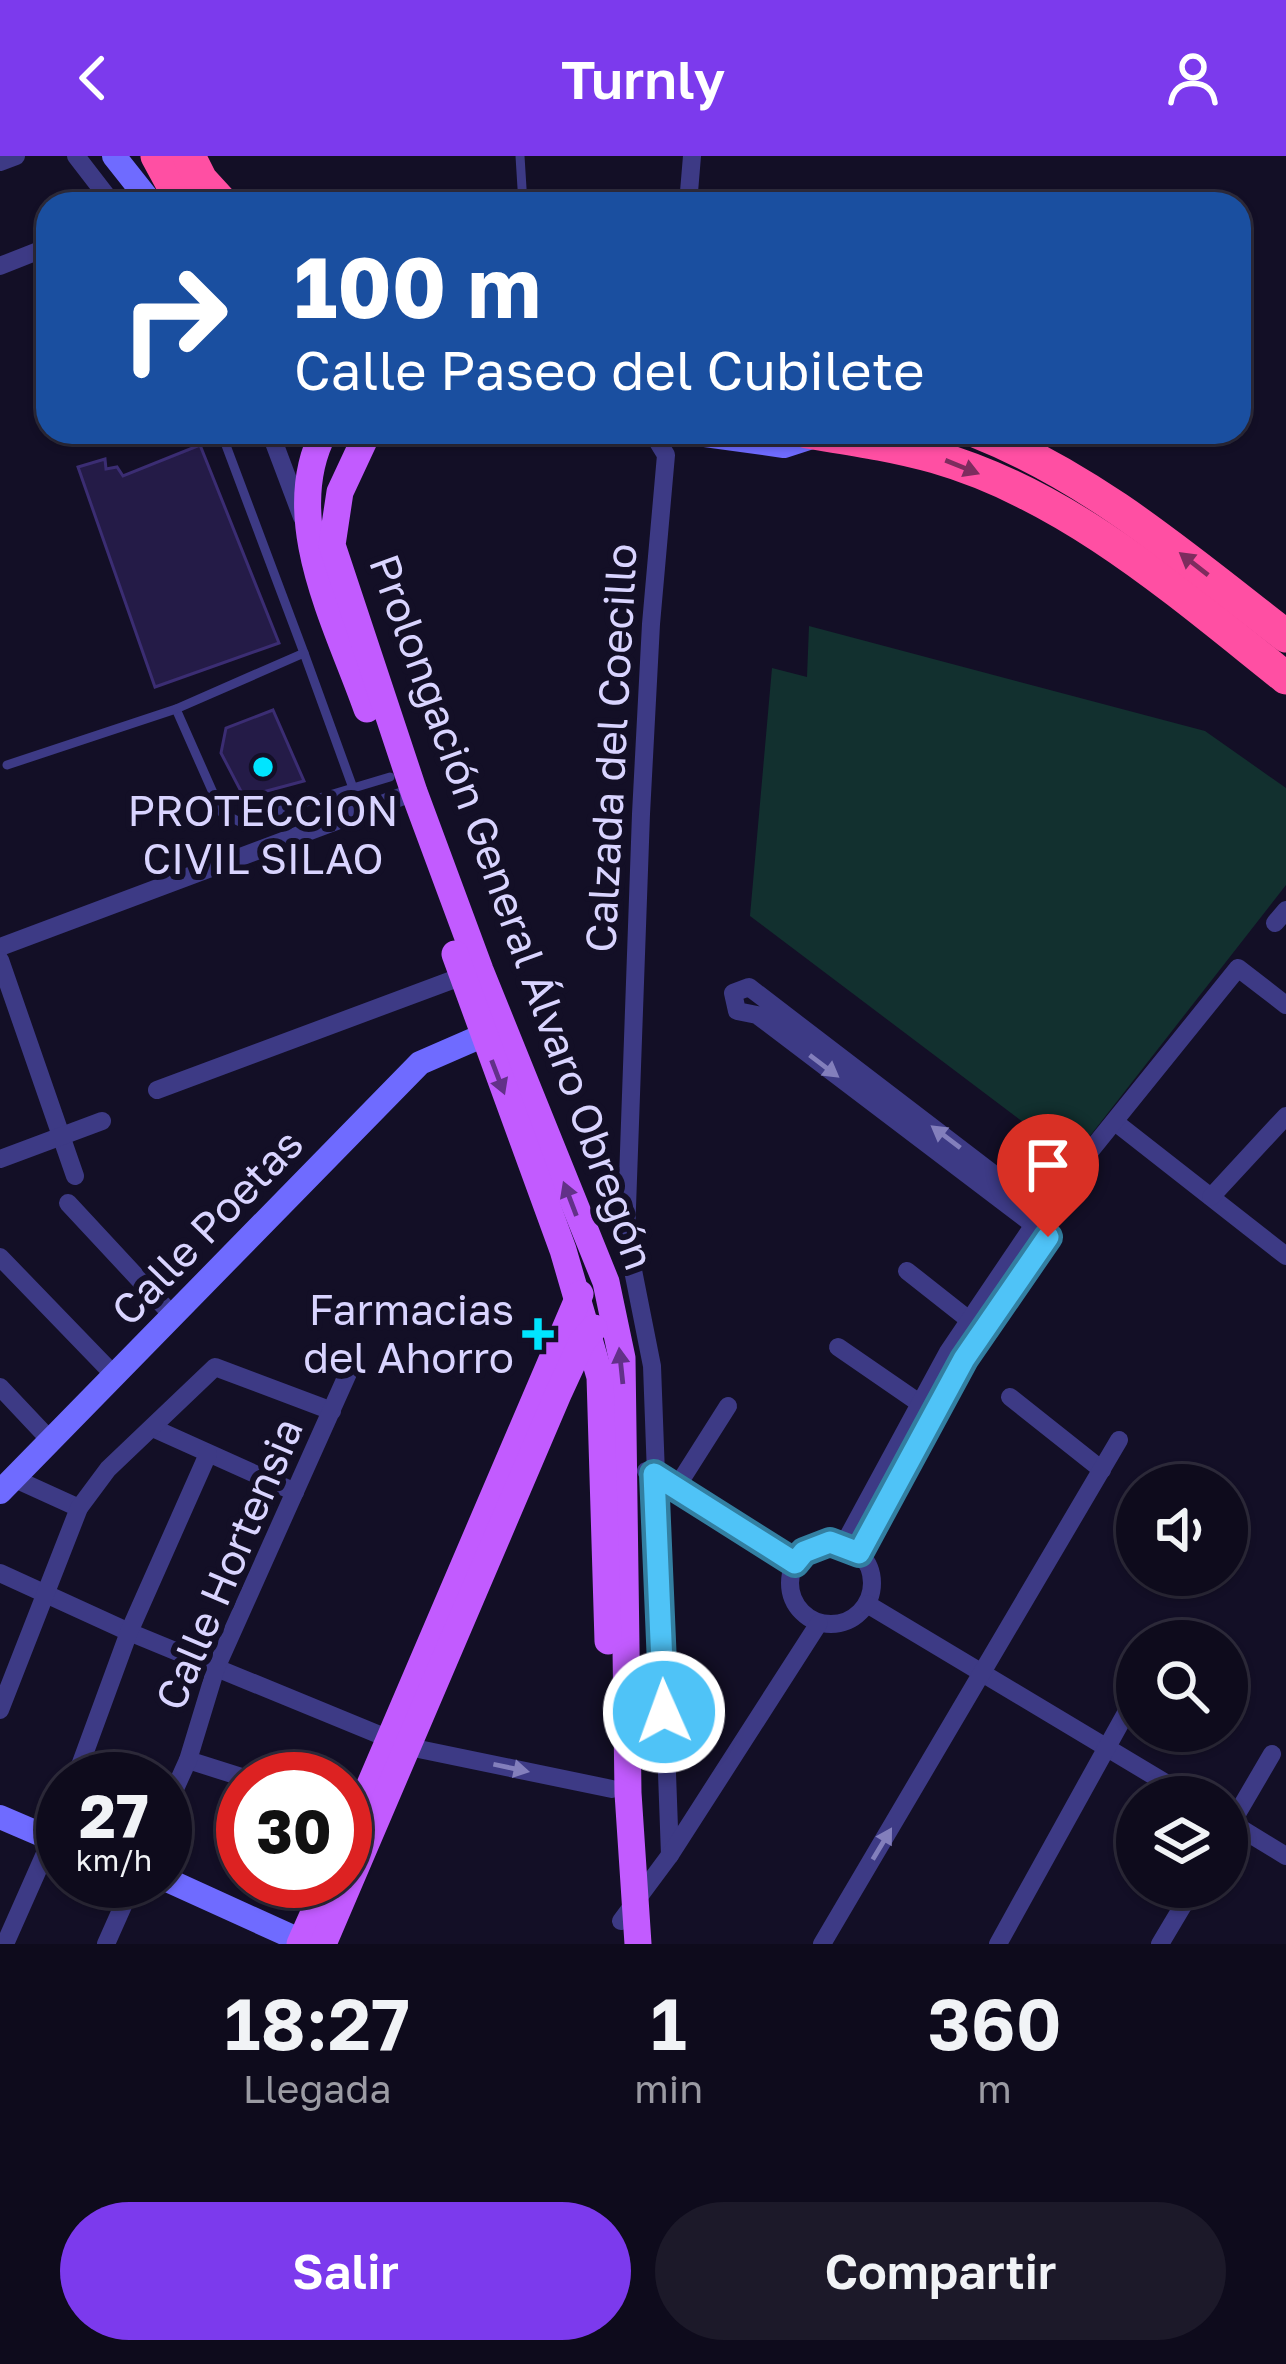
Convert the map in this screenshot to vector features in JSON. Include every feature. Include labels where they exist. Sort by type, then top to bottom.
[{"type":"highway","points":[[157,156],[176,192]]},
{"type":"highway","points":[[189,156],[212,192]]},
{"type":"highway","points":[[868,444],[937,458],[1044,504],[1160,578],[1286,677]]},
{"type":"highway","points":[[1003,444],[1062,471],[1114,505],[1286,636]]},
{"type":"main road","points":[[318,444],[309,460],[321,541]]},
{"type":"main road","points":[[321,541],[355,444]]},
{"type":"main road","name":"Prolongación General Álvaro Obregón","points":[[321,541],[318,571],[401,789],[607,1291],[622,1358],[615,1461]]},
{"type":"main road","name":"Prolongación General Álvaro Obregón","points":[[321,541],[482,1036],[578,1295],[615,1461]]},
{"type":"main road","points":[[372,1794],[400,1744],[578,1295],[607,1291]]},
{"type":"main road","points":[[308,1943],[607,1291]]},
{"type":"main road","points":[[559,1392],[600,1394]]},
{"type":"main road","points":[[615,1461],[612,1789],[631,1933]]},
{"type":"main road","points":[[615,1461],[631,1933]]},
{"type":"main road","points":[[308,1943],[319,1908]]},
{"type":"street","points":[[0,162],[16,156]]},
{"type":"street","points":[[76,156],[103,192]]},
{"type":"street","points":[[114,156],[142,192]]},
{"type":"street","points":[[689,192],[692,156]]},
{"type":"street","points":[[0,266],[36,252]]},
{"type":"street","name":"Prolongación General Álvaro Obregón","points":[[275,444],[321,541]]},
{"type":"street","points":[[659,444],[666,455],[680,444]]},
{"type":"street","name":"Calzada del Coecillo","points":[[666,455],[651,625],[626,1235],[652,1366],[670,1855]]},
{"type":"street","points":[[0,947],[401,789]]},
{"type":"street","points":[[0,960],[75,1176]]},
{"type":"street","points":[[851,1549],[976,1326],[1075,1171],[1238,968],[1286,1004]]},
{"type":"street","points":[[158,1090],[463,976]]},
{"type":"street","points":[[904,1116],[757,1015],[737,1011],[733,993],[749,987],[1040,1221]]},
{"type":"street","name":"Calle Poetas","points":[[7,1485],[420,1064],[482,1036]]},
{"type":"street","points":[[1211,1197],[1286,1116]]},
{"type":"street","points":[[0,1159],[102,1121]]},
{"type":"street","points":[[1115,1122],[1286,1256]]},
{"type":"street","points":[[68,1203],[174,1317]]},
{"type":"street","points":[[0,1257],[116,1377]]},
{"type":"street","points":[[907,1271],[976,1326]]},
{"type":"street","points":[[607,1291],[636,1279]]},
{"type":"street","points":[[838,1347],[928,1409]]},
{"type":"street","name":"Calle Hortensia","points":[[190,1752],[216,1669],[352,1362]]},
{"type":"street","points":[[0,1710],[79,1508],[108,1469],[215,1367],[332,1411]]},
{"type":"street","points":[[0,1387],[51,1441]]},
{"type":"street","points":[[1010,1397],[1102,1470]]},
{"type":"street","points":[[676,1488],[728,1406]]},
{"type":"street","points":[[154,1429],[295,1492]]},
{"type":"street","points":[[822,1944],[1119,1440]]},
{"type":"street","points":[[85,1752],[129,1632],[208,1454]]},
{"type":"street","points":[[615,1461],[654,1474],[795,1563]]},
{"type":"street","points":[[7,1485],[79,1508]]},
{"type":"street","points":[[816,1545],[851,1549],[872,1577],[867,1604],[856,1617],[840,1624],[819,1623],[796,1606],[790,1592],[795,1563],[816,1545]]},
{"type":"street","points":[[0,1573],[400,1744],[612,1789]]},
{"type":"street","points":[[867,1604],[1155,1776]]},
{"type":"street","points":[[631,1933],[670,1855],[819,1623]]},
{"type":"street","points":[[998,1944],[1116,1729]]},
{"type":"street","points":[[1248,1794],[1272,1754]]},
{"type":"street","points":[[0,1817],[36,1833]]},
{"type":"street","points":[[1248,1835],[1286,1856]]},
{"type":"street","points":[[4,1944],[36,1884]]},
{"type":"street","points":[[192,1892],[308,1943]]},
{"type":"street","points":[[106,1944],[122,1908]]},
{"type":"street","points":[[1160,1944],[1181,1908]]},
{"type":"lane","points":[[520,156],[522,192]]},
{"type":"lane","points":[[226,444],[353,788]]},
{"type":"lane","points":[[7,766],[176,709],[304,653]]},
{"type":"lane","points":[[176,709],[222,813],[240,822],[353,788],[401,789]]},
{"type":"green space","points":[[809,626],[1205,731],[1286,788],[1286,885],[1072,1159],[750,916],[772,668],[807,677]]},
{"type":"building","points":[[200,445],[279,643],[155,687],[78,467],[105,459],[106,469],[117,467],[123,476]]},
{"type":"building","name":"PROTECCION CIVIL SILAO","points":[[273,710],[304,781],[244,797],[221,753],[226,728]]},
{"type":"place","name":"PROTECCION CIVIL SILAO","points":[[263,767]]},
{"type":"place","name":"Farmacias del Ahorro","points":[[538,1334]]},
{"type":"route","points":[[664,1712],[654,1474],[795,1563],[804,1552],[830,1542],[859,1553],[964,1359],[1048,1237]]}]
